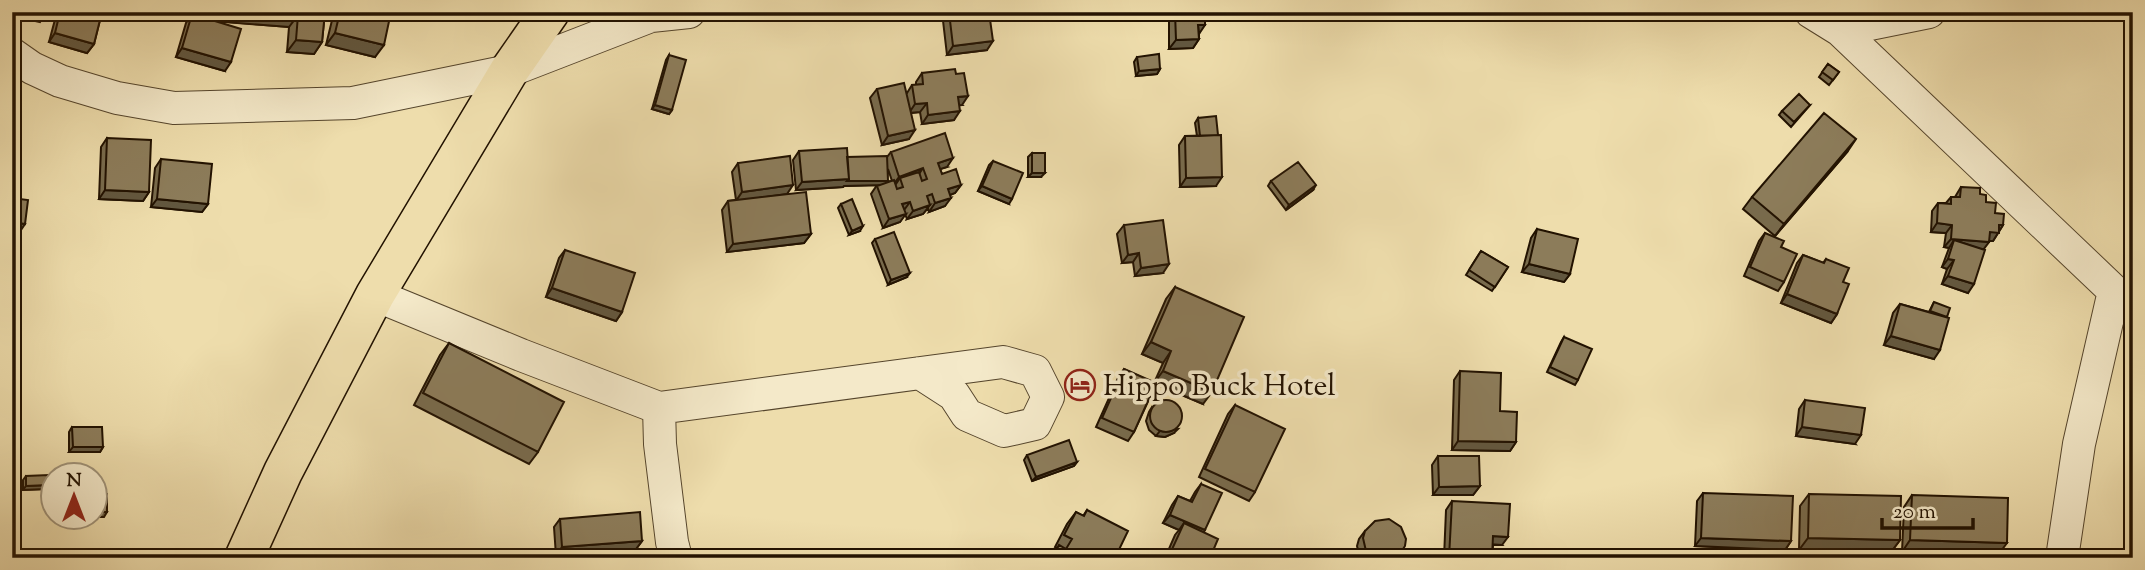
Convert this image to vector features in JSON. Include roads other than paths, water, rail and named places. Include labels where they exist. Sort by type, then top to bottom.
[{"type":"highway","points":[[244,558],[282,472],[375,295],[509,71],[550,12]]},
{"type":"street","points":[[12,54],[32,68],[60,81],[117,98],[174,108],[353,103],[509,71],[651,16],[689,12]]},
{"type":"street","points":[[1811,12],[1840,30],[2124,302],[2079,444],[2062,558]]},
{"type":"street","points":[[1840,30],[1929,12]]},
{"type":"street","points":[[375,295],[520,355],[659,408],[920,373]]},
{"type":"street","points":[[659,408],[660,444],[676,558]]},
{"type":"place","name":"Hippo Buck Hotel","points":[[1080,385]]}]
